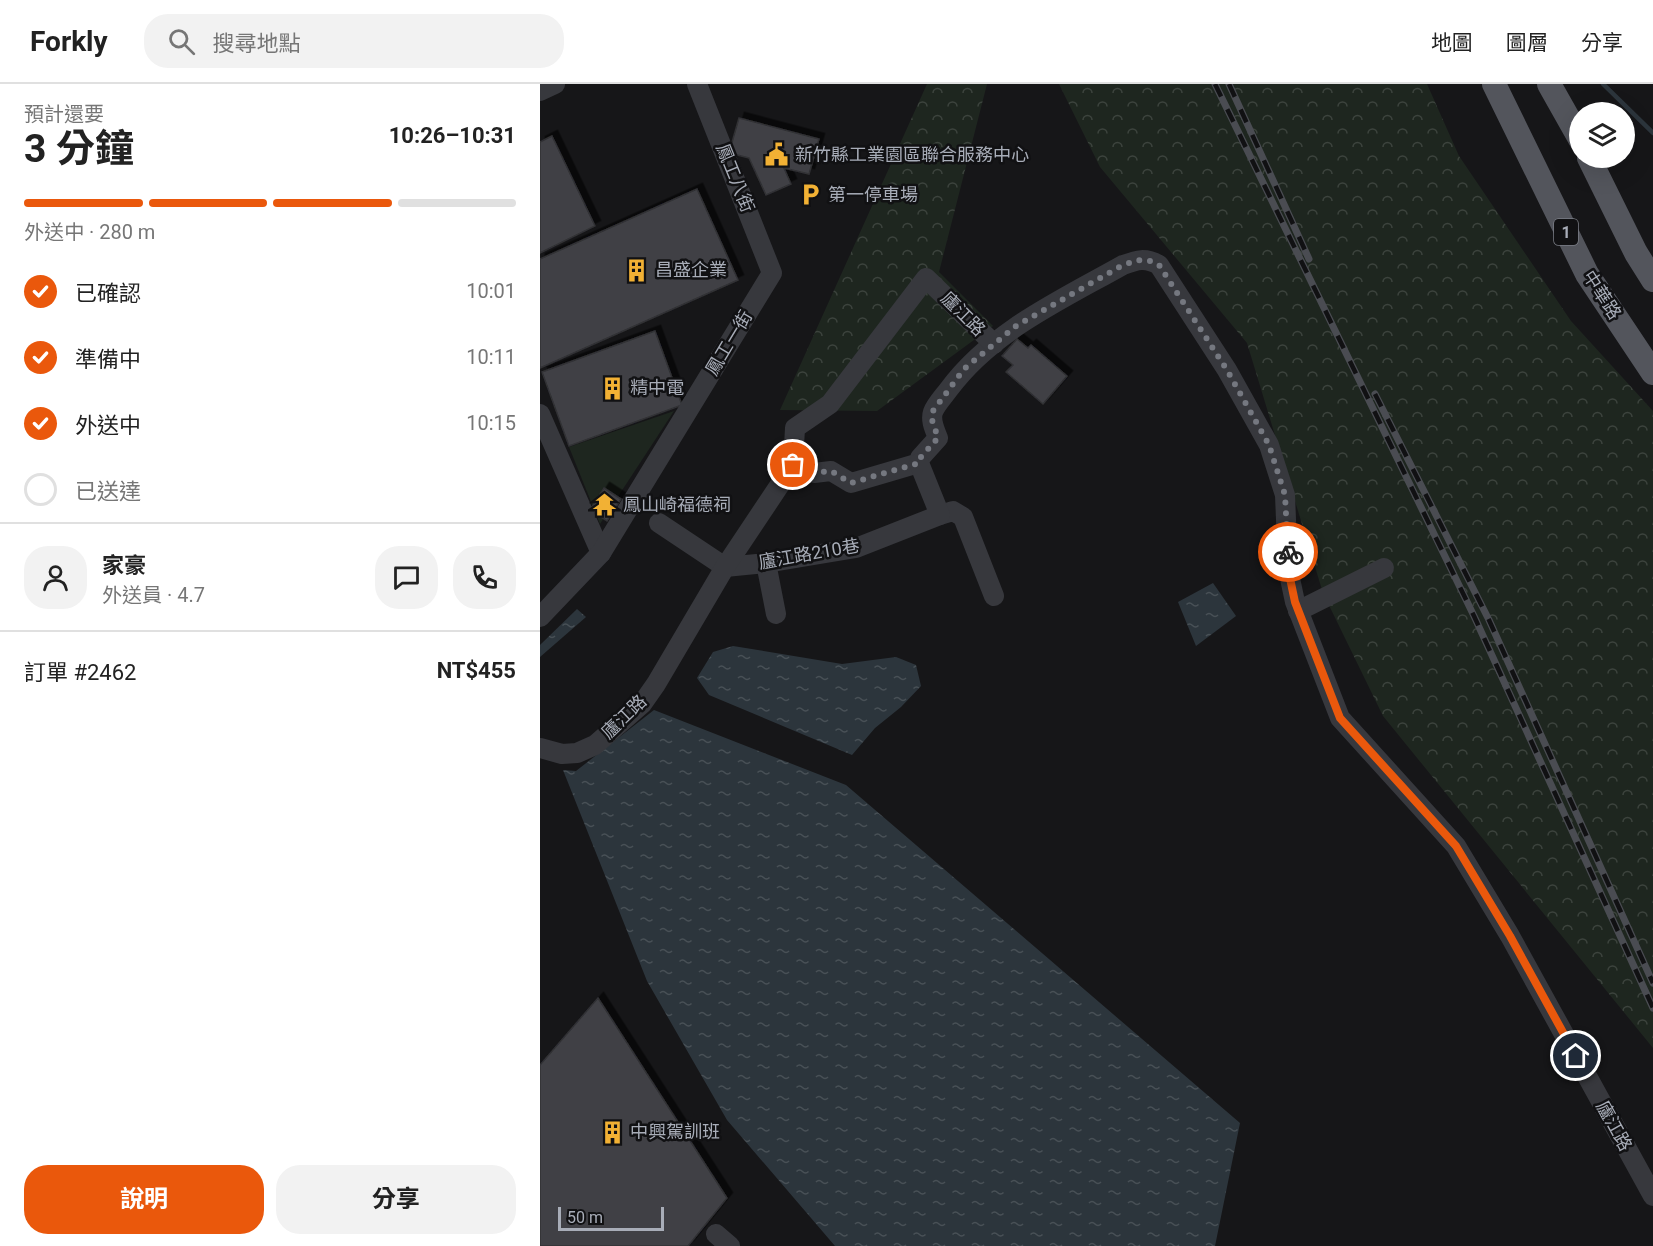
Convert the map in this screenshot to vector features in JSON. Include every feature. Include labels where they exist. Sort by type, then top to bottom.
[{"type":"main road","name":"中華路","points":[[1494,84],[1587,274],[1653,373]]},
{"type":"main road","points":[[1549,84],[1569,119]]},
{"type":"main road","points":[[1594,168],[1636,253],[1653,280]]},
{"type":"street","points":[[540,91],[555,84]]},
{"type":"street","name":"鳳工八街","points":[[697,84],[772,273]]},
{"type":"street","name":"廬江路","points":[[540,748],[562,754],[577,753],[595,745],[642,704],[726,567],[793,465],[795,428],[830,404],[926,278],[994,344],[1016,326],[1123,265],[1140,259],[1149,260],[1159,265],[1227,370],[1269,445],[1285,495],[1288,569],[1298,611],[1340,718],[1456,846],[1510,936],[1653,1196]]},
{"type":"street","name":"鳳工一街","points":[[540,617],[601,553],[772,273]]},
{"type":"street","points":[[994,344],[964,369],[933,411],[932,420],[938,438],[920,458],[919,463],[940,515],[953,511],[963,517],[994,596]]},
{"type":"street","points":[[540,414],[601,553]]},
{"type":"street","points":[[793,465],[814,473],[831,471],[851,483],[919,463]]},
{"type":"street","name":"廬江路210巷","points":[[726,567],[766,563],[856,548],[940,515]]},
{"type":"street","points":[[659,523],[726,567]]},
{"type":"street","points":[[766,563],[776,614]]},
{"type":"street","points":[[1298,611],[1384,568]]},
{"type":"green space","points":[[927,84],[987,84],[939,272],[993,326],[877,411],[780,410]]},
{"type":"green space","points":[[1059,84],[1427,84],[1459,156],[1571,321],[1653,411],[1653,1048],[1383,716],[1323,593],[1247,343],[1100,167]]},
{"type":"green space","points":[[674,411],[600,524],[569,447]]},
{"type":"water","points":[[1213,583],[1236,616],[1196,646],[1178,602]]},
{"type":"water","points":[[577,609],[586,617],[540,657],[540,645]]},
{"type":"water","points":[[733,646],[842,664],[896,657],[916,665],[921,686],[901,707],[875,728],[852,755],[709,695],[697,678],[713,652]]},
{"type":"water","points":[[654,710],[846,785],[1240,1123],[1215,1246],[835,1246],[727,1120],[647,981],[563,770],[576,771]]},
{"type":"building","name":"新竹縣工業園區聯合服務中心","points":[[739,118],[819,139],[809,174],[784,168],[791,184],[766,195],[749,158],[729,153]]},
{"type":"building","points":[[552,136],[595,226],[540,253],[540,142]]},
{"type":"building","name":"昌盛企業","points":[[697,189],[738,280],[540,368],[540,259]]},
{"type":"building","name":"精中電","points":[[655,331],[682,405],[569,446],[542,372]]},
{"type":"building","points":[[1017,339],[1028,348],[1031,345],[1067,376],[1043,404],[1006,372],[1013,365],[1002,356]]},
{"type":"building","name":"鳳山崎福德祠","points":[[604,488],[621,499],[607,521],[590,510]]},
{"type":"building","name":"中興駕訓班","points":[[598,998],[727,1198],[688,1246],[540,1246],[540,1065]]},
{"type":"waterway","points":[[1603,84],[1653,133]]},
{"type":"railway","points":[[1215,84],[1474,616],[1653,1008]]},
{"type":"railway","points":[[1229,84],[1309,259]]},
{"type":"railway","points":[[1375,394],[1489,620],[1653,983]]},
{"type":"way so far","points":[[793,465],[814,473],[831,471],[851,483],[919,463],[920,458],[938,438],[932,420],[933,411],[964,369],[1016,326],[1123,265],[1140,259],[1149,260],[1159,265],[1227,370],[1269,445],[1285,495],[1288,552]]},
{"type":"place","name":"新竹縣工業園區聯合服務中心","points":[[777,155]]},
{"type":"place","name":"第一停車場","points":[[810,195]]},
{"type":"place","name":"昌盛企業","points":[[637,270]]},
{"type":"place","name":"精中電","points":[[612,388]]},
{"type":"place","name":"鳳山崎福德祠","points":[[605,505]]},
{"type":"place","name":"中興駕訓班","points":[[612,1132]]},
{"type":"route","points":[[1288,552],[1288,569],[1295,602],[1340,718],[1456,846],[1510,936],[1576,1056]]}]
